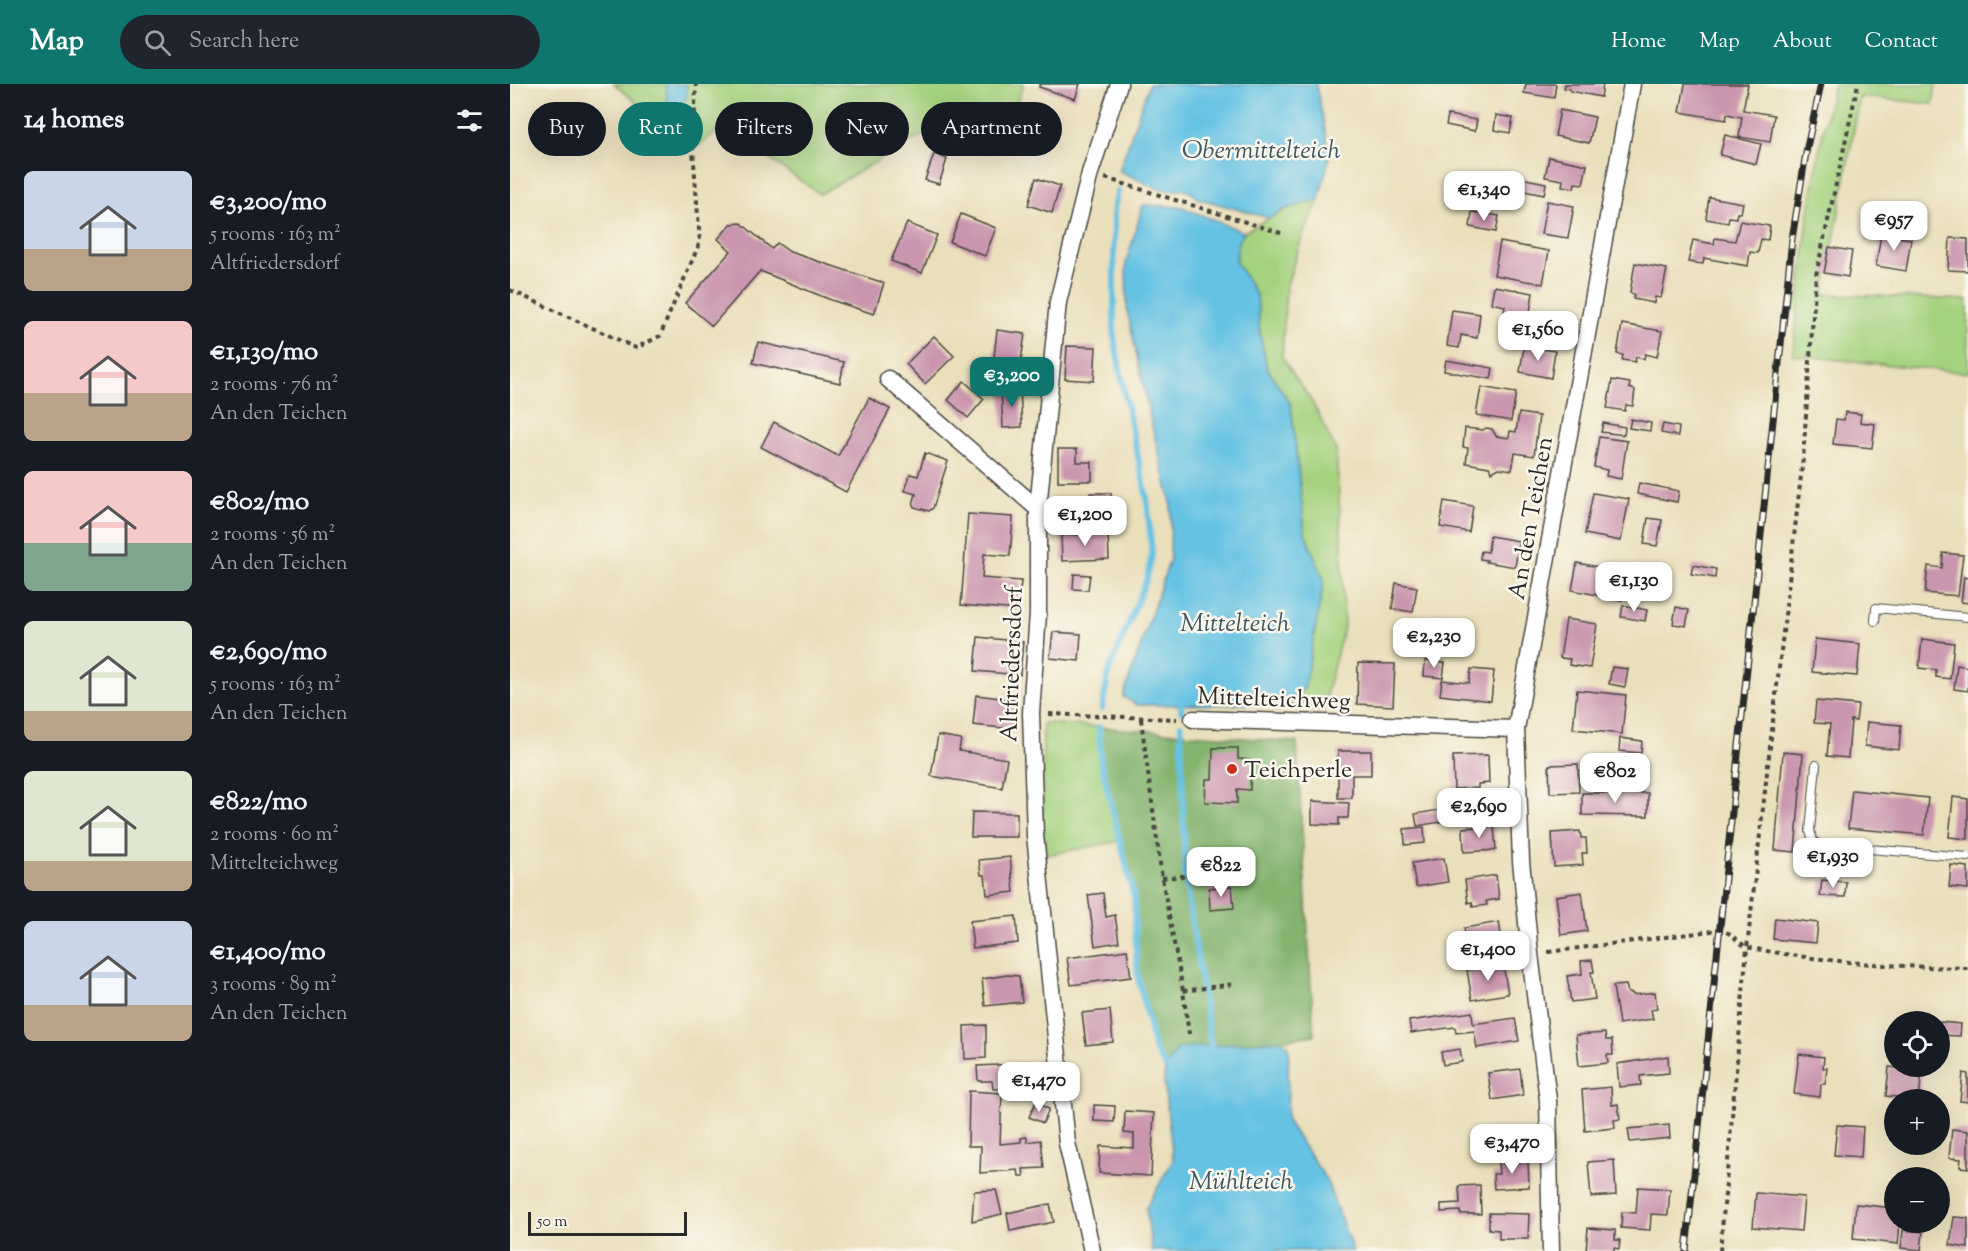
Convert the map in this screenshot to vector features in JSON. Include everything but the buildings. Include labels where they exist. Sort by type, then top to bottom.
[{"type":"street","name":"Altfriedersdorf","points":[[1092,1251],[1067,1143],[1035,836],[1031,713],[1038,613],[1038,509],[1059,302],[1090,173],[1119,84]]},
{"type":"street","name":"An den Teichen","points":[[1551,1251],[1548,1100],[1521,861],[1516,729],[1632,84]]},
{"type":"street","points":[[888,379],[1038,509]]},
{"type":"street","name":"Mittelteichweg","points":[[1192,720],[1516,729]]},
{"type":"lane","points":[[1875,621],[1876,608],[1968,617]]},
{"type":"lane","points":[[1816,765],[1810,831],[1814,841],[1819,845],[1968,857]]},
{"type":"path","points":[[510,290],[636,348],[660,336],[700,243],[693,150],[696,84]]},
{"type":"path","points":[[1720,1251],[1747,948],[1803,458],[1816,275],[1858,84]]},
{"type":"path","points":[[1090,173],[1284,234]]},
{"type":"path","name":"Mittelteichweg","points":[[1031,713],[1192,720]]},
{"type":"path","points":[[1141,719],[1162,878],[1189,1034]]},
{"type":"path","points":[[1162,878],[1215,873]]},
{"type":"path","points":[[1530,954],[1720,930],[1729,932],[1747,948],[1842,961],[1968,968]]},
{"type":"path","points":[[1183,991],[1234,984]]},
{"type":"green space","points":[[614,84],[1024,84],[1017,102],[921,102],[921,136],[909,143],[909,102],[825,102],[825,156],[886,156],[820,194],[765,156],[813,156],[813,102],[715,102],[715,133],[703,142],[703,102],[636,102]]},
{"type":"green space","points":[[1834,84],[1936,84],[1933,104],[1860,97],[1824,294],[1968,300],[1968,373],[1793,355],[1813,185]]},
{"type":"green space","points":[[1319,200],[1302,237],[1286,288],[1282,357],[1312,402],[1336,450],[1344,627],[1322,711],[1284,704],[1304,689],[1324,580],[1305,533],[1291,405],[1267,368],[1260,334],[1236,262],[1238,242],[1244,232],[1288,208]]},
{"type":"green space","points":[[1043,723],[1099,727],[1101,763],[1120,841],[1047,855],[1043,838]]},
{"type":"green space","points":[[1099,727],[1297,742],[1314,1035],[1281,1040],[1179,1048],[1165,1066],[1155,1051],[1137,972],[1134,897],[1101,763]]},
{"type":"water","points":[[666,84],[686,84],[687,97],[684,102],[667,102]]},
{"type":"water","name":"Obermittelteich","points":[[1149,84],[1316,84],[1330,155],[1319,200],[1288,208],[1269,218],[1197,198],[1187,190],[1167,190],[1155,187],[1119,171]]},
{"type":"water","name":"Mittelteich","points":[[1143,205],[1182,207],[1244,232],[1238,242],[1236,262],[1257,296],[1260,334],[1267,368],[1291,405],[1305,533],[1324,580],[1304,689],[1284,704],[1137,705],[1123,697],[1170,559],[1171,503],[1127,310],[1126,263]]},
{"type":"water","name":"Mühlteich","points":[[1281,1040],[1289,1046],[1287,1121],[1326,1179],[1353,1251],[1152,1251],[1146,1208],[1173,1160],[1164,1083],[1165,1066],[1179,1048]]},
{"type":"waterway","points":[[1102,709],[1109,671],[1147,578],[1152,555],[1147,498],[1114,337],[1114,208],[1118,191]]},
{"type":"waterway","points":[[1181,711],[1182,697]]},
{"type":"waterway","points":[[1181,725],[1185,877],[1212,1052]]},
{"type":"waterway","points":[[1099,727],[1101,763],[1134,897],[1137,972],[1155,1051],[1165,1066]]},
{"type":"railway","points":[[1686,1251],[1792,239],[1807,147],[1821,84]]},
{"type":"place","name":"Teichperle","points":[[1232,769]]}]
